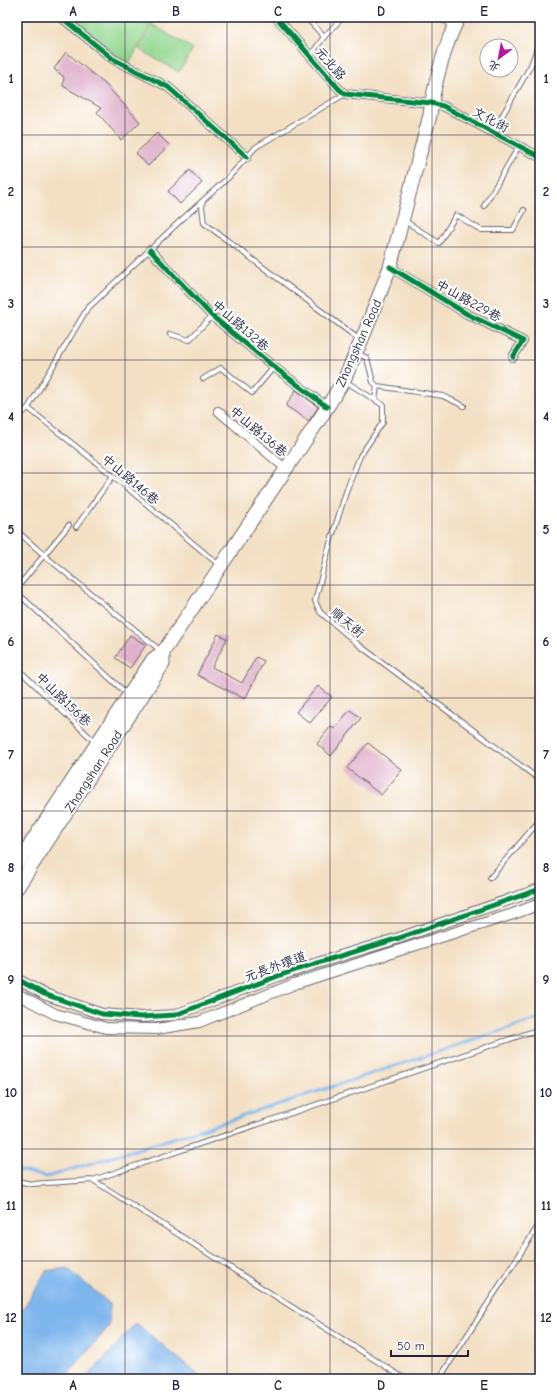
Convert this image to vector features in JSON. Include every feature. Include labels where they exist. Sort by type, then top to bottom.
[{"type":"main road","name":"Zhongshan Road","points":[[17,864],[153,659],[163,652],[344,380],[390,267],[430,114],[431,103],[440,66],[457,21]]},
{"type":"main road","name":"Zhongshan Road","points":[[17,888],[163,664],[163,652]]},
{"type":"street","points":[[61,17],[113,59],[168,87],[247,157]]},
{"type":"street","name":"元北路","points":[[276,17],[345,94],[431,103]]},
{"type":"street","name":"文化街","points":[[431,103],[443,106],[540,157]]},
{"type":"street","name":"中山路132巷","points":[[150,250],[212,316],[274,367],[327,407]]},
{"type":"street","name":"中山路229巷","points":[[390,267],[467,314],[523,341],[513,357]]},
{"type":"street","name":"中山路136巷","points":[[218,411],[286,468]]},
{"type":"street","name":"元長外環道","points":[[17,979],[44,994],[102,1014],[141,1017],[175,1015],[278,976],[399,938],[540,889]]},
{"type":"street","name":"元長外環道","points":[[17,994],[55,1014],[106,1028],[157,1029],[199,1022],[297,984],[540,904]]},
{"type":"lane","points":[[306,17],[324,37]]},
{"type":"lane","points":[[310,56],[324,37],[343,17]]},
{"type":"lane","points":[[433,17],[457,21]]},
{"type":"lane","points":[[493,132],[531,65],[540,40]]},
{"type":"lane","points":[[17,418],[28,408],[87,309],[228,178],[256,147],[345,94]]},
{"type":"lane","points":[[484,206],[519,146]]},
{"type":"lane","points":[[203,200],[202,207],[204,224],[358,346],[367,358],[373,382],[377,386],[443,396],[464,406]]},
{"type":"lane","points":[[403,219],[439,243],[456,215],[481,230],[513,230],[524,210]]},
{"type":"lane","points":[[170,334],[189,340],[212,316]]},
{"type":"lane","points":[[203,379],[221,368],[252,393],[274,367]]},
{"type":"lane","name":"順天街","points":[[344,380],[383,405],[383,422],[360,456],[347,489],[331,540],[315,601],[320,612],[359,644],[540,780]]},
{"type":"lane","points":[[375,400],[377,386]]},
{"type":"lane","name":"中山路146巷","points":[[28,408],[113,476],[220,566]]},
{"type":"lane","points":[[76,527],[113,476]]},
{"type":"lane","points":[[21,584],[45,556],[69,524]]},
{"type":"lane","points":[[17,531],[45,556],[163,652]]},
{"type":"lane","points":[[23,598],[129,695]]},
{"type":"lane","name":"中山路156巷","points":[[17,668],[97,744]]},
{"type":"lane","points":[[490,878],[540,820]]},
{"type":"lane","points":[[17,1181],[32,1184],[93,1180],[540,1029]]},
{"type":"lane","points":[[93,1180],[405,1379]]},
{"type":"lane","points":[[439,1379],[540,1223]]},
{"type":"green space","points":[[73,17],[155,18],[129,63],[119,58],[72,19]]},
{"type":"green space","points":[[153,25],[193,49],[179,72],[139,49]]},
{"type":"water","points":[[67,1268],[110,1304],[109,1326],[64,1379],[17,1379],[17,1319],[46,1271]]},
{"type":"water","points":[[136,1323],[203,1379],[86,1379]]},
{"type":"building","points":[[66,52],[105,84],[140,122],[121,140],[97,112],[101,108],[63,86],[64,77],[54,69]]},
{"type":"building","points":[[157,133],[169,145],[148,166],[136,153]]},
{"type":"building","points":[[190,170],[202,183],[180,204],[168,191]]},
{"type":"building","points":[[296,390],[318,407],[309,421],[286,406]]},
{"type":"building","points":[[218,634],[227,639],[212,667],[242,683],[256,657],[264,661],[245,699],[197,675]]},
{"type":"building","points":[[130,635],[146,645],[130,668],[115,658]]},
{"type":"building","points":[[318,686],[332,697],[310,723],[296,712]]},
{"type":"building","points":[[350,710],[361,718],[331,756],[317,744],[331,726],[334,729]]},
{"type":"building","points":[[368,743],[402,770],[381,795],[347,768]]},
{"type":"waterway","points":[[17,1170],[47,1177],[228,1121],[540,1018]]},
{"type":"cycle path","points":[[61,17],[113,59],[168,87],[247,157]]},
{"type":"cycle path","points":[[276,17],[345,94],[431,103],[443,106],[540,157]]},
{"type":"cycle path","points":[[150,250],[212,316],[274,367],[327,407]]},
{"type":"cycle path","points":[[390,267],[467,314],[523,341],[513,357]]},
{"type":"cycle path","points":[[17,979],[44,994],[102,1014],[141,1017],[175,1015],[278,976],[399,938],[540,889]]}]
